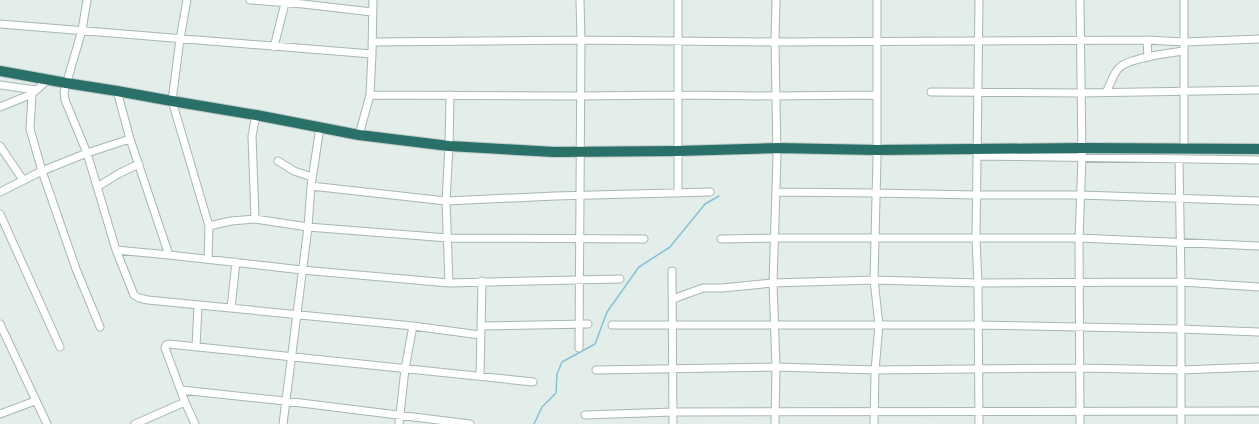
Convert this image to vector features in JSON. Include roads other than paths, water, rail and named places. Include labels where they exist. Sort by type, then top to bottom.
[{"type":"highway","points":[[0,71],[116,90],[359,135],[449,146],[554,152],[678,151],[776,148],[977,153],[1082,153],[1184,148],[1259,149]]},
{"type":"street","points":[[87,0],[82,30],[64,92],[65,100],[87,153],[116,250],[134,295],[138,298],[148,300],[480,334]]},
{"type":"street","points":[[187,0],[172,101],[209,226],[208,259]]},
{"type":"street","points":[[250,0],[285,3],[304,2],[372,12]]},
{"type":"street","points":[[359,135],[370,95],[373,0]]},
{"type":"street","points":[[579,348],[578,280],[581,152],[580,0]]},
{"type":"street","points":[[678,0],[678,193]]},
{"type":"street","points":[[775,424],[776,367],[773,283],[776,192],[776,0]]},
{"type":"street","points":[[874,424],[875,370],[879,325],[874,280],[877,150],[877,0]]},
{"type":"street","points":[[979,0],[976,195],[979,424]]},
{"type":"street","points":[[1080,0],[1082,153],[1079,238],[1080,424]]},
{"type":"street","points":[[1184,0],[1184,148]]},
{"type":"street","points":[[274,47],[285,3]]},
{"type":"street","points":[[0,24],[372,54]]},
{"type":"street","points":[[372,42],[581,40],[775,42],[1147,40],[1184,42],[1259,39]]},
{"type":"street","points":[[1147,40],[1148,57]]},
{"type":"street","points":[[1106,92],[1116,70],[1120,66],[1148,57],[1184,51]]},
{"type":"street","points":[[0,107],[34,92],[49,79]]},
{"type":"street","points":[[0,85],[34,92]]},
{"type":"street","points":[[116,90],[130,139],[169,255]]},
{"type":"street","points":[[932,92],[1081,93],[1259,90]]},
{"type":"street","points":[[34,92],[30,129],[42,171],[76,268],[100,327]]},
{"type":"street","points":[[370,95],[877,95]]},
{"type":"street","points":[[449,282],[446,201],[450,95]]},
{"type":"street","points":[[255,220],[252,136],[256,115]]},
{"type":"street","points":[[283,424],[308,227],[311,186],[320,127]]},
{"type":"street","points":[[0,192],[42,171],[87,153],[130,139]]},
{"type":"street","points":[[0,146],[23,180]]},
{"type":"street","points":[[1082,153],[1179,159],[1259,160]]},
{"type":"street","points":[[1179,159],[1181,243],[1181,424]]},
{"type":"street","points":[[278,161],[294,171],[312,178]]},
{"type":"street","points":[[97,187],[120,172],[139,164]]},
{"type":"street","points":[[311,186],[446,201],[579,195],[710,192]]},
{"type":"street","points":[[776,192],[1080,195],[1259,201]]},
{"type":"street","points":[[0,214],[60,347]]},
{"type":"street","points":[[209,226],[231,221],[255,220],[308,227],[448,238],[644,239]]},
{"type":"street","points":[[721,239],[1079,238],[1259,246]]},
{"type":"street","points":[[116,250],[302,270],[449,282],[620,279]]},
{"type":"street","points":[[231,308],[236,262]]},
{"type":"street","points":[[672,271],[674,369],[673,424]]},
{"type":"street","points":[[673,299],[703,288],[722,288],[773,283],[874,280],[978,283],[1181,282],[1259,287]]},
{"type":"street","points":[[480,376],[482,281]]},
{"type":"street","points":[[196,347],[198,305]]},
{"type":"street","points":[[0,324],[47,424]]},
{"type":"street","points":[[481,326],[588,324]]},
{"type":"street","points":[[612,325],[1080,326],[1259,332]]},
{"type":"street","points":[[399,424],[405,369],[412,326]]},
{"type":"street","points":[[195,424],[185,402],[165,348],[166,345],[170,344],[292,356],[533,382]]},
{"type":"street","points":[[596,370],[776,367],[875,370],[978,368],[1181,370],[1259,367]]},
{"type":"street","points":[[181,390],[285,401],[470,424]]},
{"type":"street","points":[[0,414],[35,401]]},
{"type":"street","points":[[136,424],[144,422],[185,402]]},
{"type":"street","points":[[585,415],[673,412],[1259,412]]},
{"type":"waterway","points":[[534,424],[542,407],[556,393],[557,374],[562,362],[595,344],[607,312],[639,267],[670,247],[705,204],[719,196]]}]
